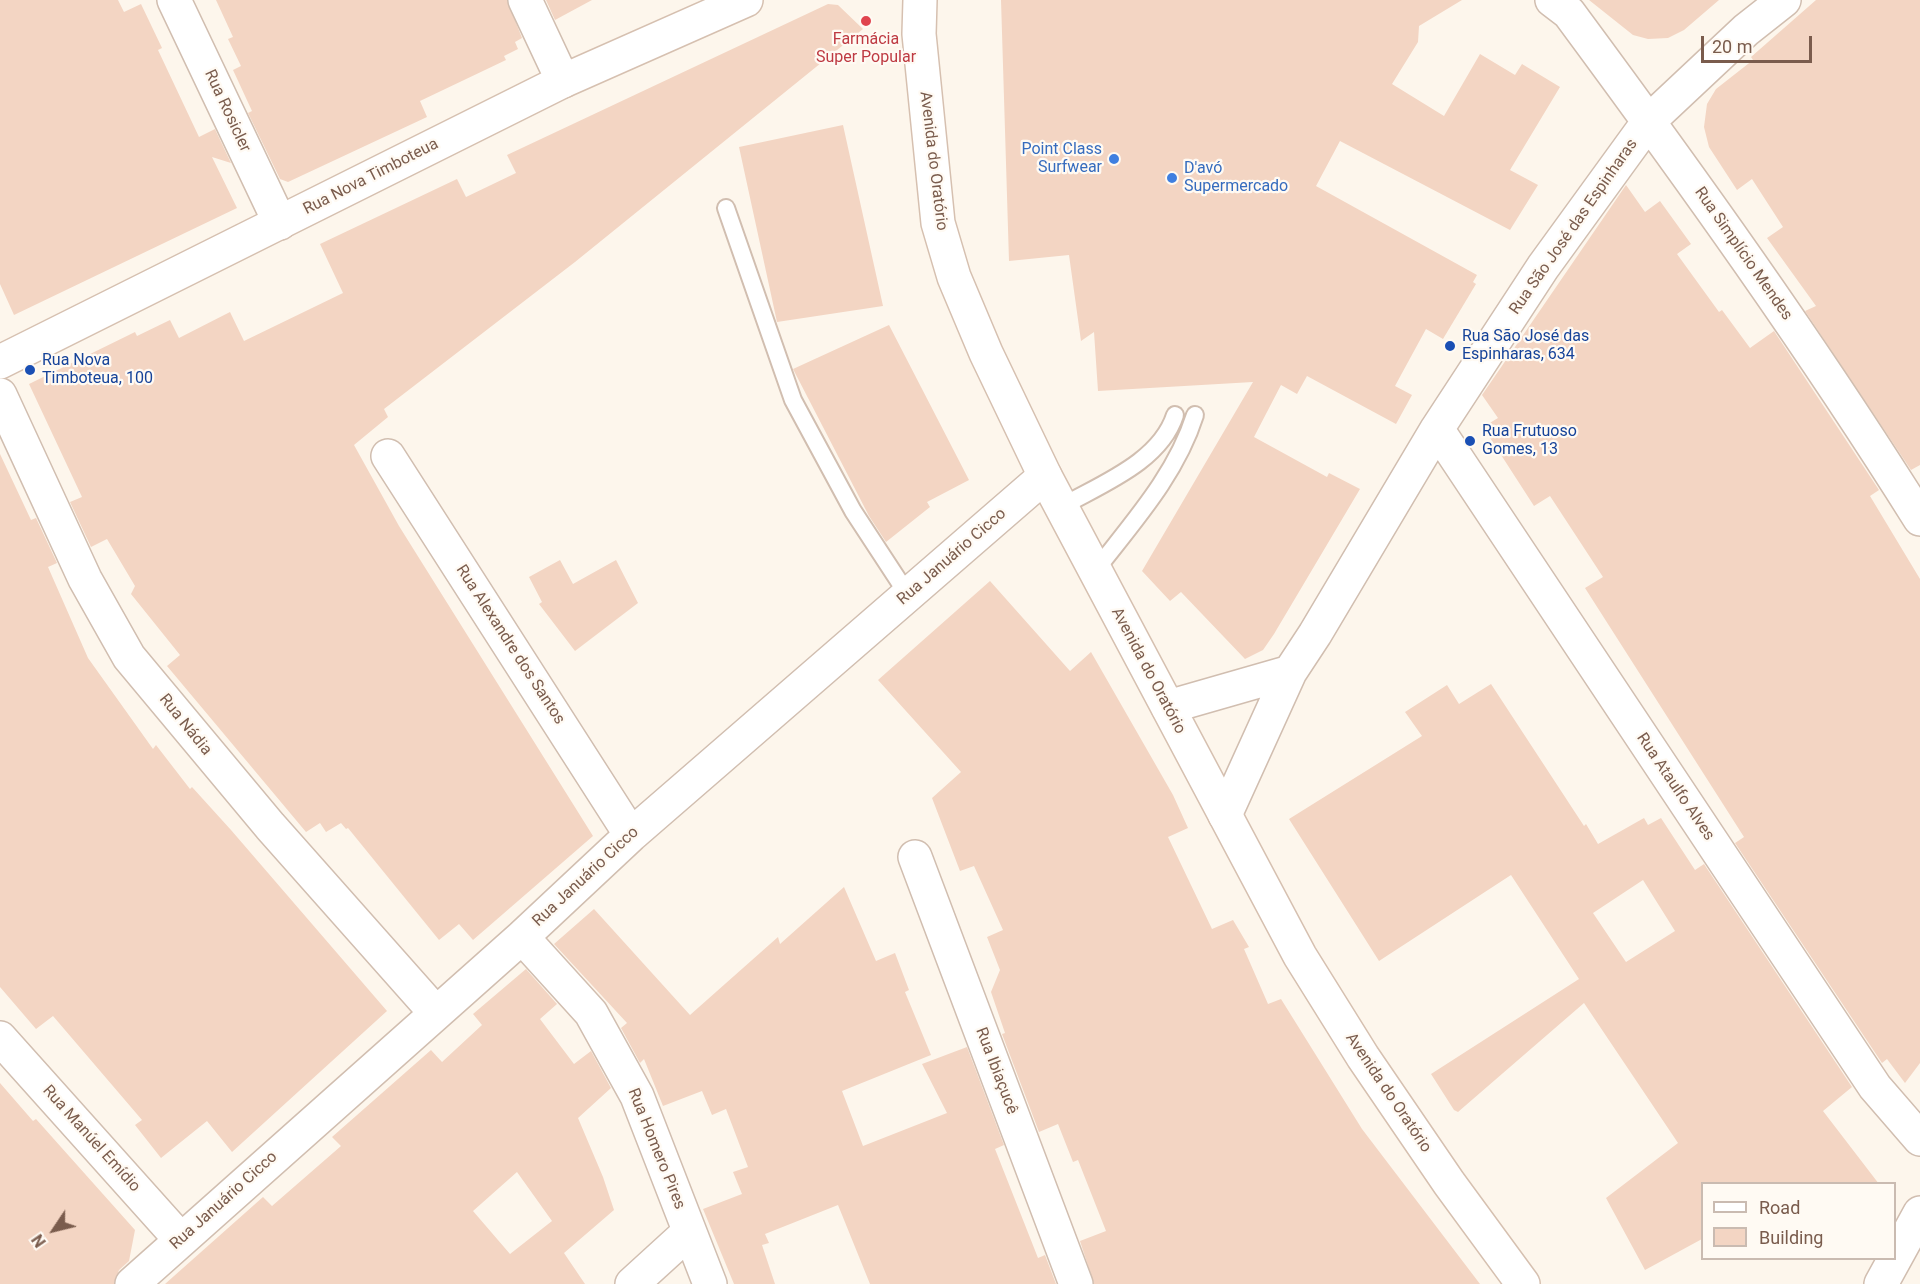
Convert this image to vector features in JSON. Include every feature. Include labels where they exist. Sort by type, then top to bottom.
[{"type":"street","name":"Rua Rosicler","points":[[174,0],[280,223]]},
{"type":"street","points":[[525,0],[562,81]]},
{"type":"street","name":"Rua Nova Timboteua","points":[[0,362],[562,81],[746,0]]},
{"type":"street","name":"Avenida do Oratório","points":[[920,0],[919,34],[938,224],[954,277],[1045,476],[1300,956],[1363,1057],[1449,1183],[1523,1284]]},
{"type":"street","name":"Rua Simplício Mendes","points":[[1552,0],[1569,13],[1649,121],[1844,396],[1920,519]]},
{"type":"street","name":"Rua São José das Espinharas","points":[[1226,815],[1290,672],[1437,429],[1543,267],[1649,121],[1746,30],[1784,0]]},
{"type":"street","name":"Rua Nádia","points":[[0,395],[85,579],[129,657],[270,826],[435,1012]]},
{"type":"street","name":"Rua Ataulfo Alves","points":[[1437,429],[1875,1087],[1920,1139]]},
{"type":"street","name":"Rua Alexandre dos Santos","points":[[388,456],[631,834]]},
{"type":"street","name":"Rua Januário Cicco","points":[[132,1284],[522,937],[631,834],[1045,476]]},
{"type":"street","points":[[1168,707],[1290,672]]},
{"type":"street","name":"Rua Ibiaçucê","points":[[915,857],[1076,1284]]},
{"type":"street","name":"Rua Homero Pires","points":[[522,937],[591,1013],[637,1096],[710,1284]]},
{"type":"street","name":"Rua Manúel Emídio","points":[[0,1038],[181,1240]]},
{"type":"street","points":[[1896,1257],[1920,1213]]},
{"type":"street","points":[[632,1284],[689,1232]]},
{"type":"street","points":[[1881,1284],[1894,1260]]},
{"type":"lane","points":[[726,208],[794,400],[853,511],[908,595]]},
{"type":"lane","points":[[1061,507],[1152,452],[1170,431],[1175,415]]},
{"type":"lane","points":[[1095,571],[1170,471],[1187,441],[1195,415]]},
{"type":"building","points":[[0,0],[118,0],[124,12],[141,4],[162,48],[158,50],[199,137],[215,129],[231,163],[212,157],[237,208],[14,315],[0,284]]},
{"type":"building","points":[[216,0],[507,0],[522,38],[515,42],[518,49],[504,56],[506,60],[420,101],[427,117],[288,182],[280,179],[248,113],[252,111],[233,70],[241,66],[228,39],[233,37]]},
{"type":"building","points":[[546,0],[592,0],[555,20]]},
{"type":"building","points":[[1001,0],[1462,0],[1419,26],[1418,42],[1392,84],[1444,116],[1480,54],[1515,75],[1522,64],[1560,87],[1510,170],[1538,185],[1510,230],[1340,141],[1316,186],[1477,275],[1473,282],[1476,284],[1443,339],[1426,329],[1395,386],[1412,395],[1396,424],[1307,376],[1297,394],[1281,385],[1254,437],[1327,477],[1329,473],[1360,489],[1274,634],[1263,650],[1245,659],[1181,592],[1170,601],[1142,571],[1253,382],[1098,391],[1094,332],[1081,341],[1069,255],[1009,261]]},
{"type":"building","points":[[1589,0],[1719,0],[1684,30],[1668,38],[1648,39],[1633,35]]},
{"type":"building","points":[[1816,0],[1920,0],[1920,465],[1911,470],[1805,311],[1816,306],[1767,238],[1783,227],[1752,179],[1737,190],[1709,147],[1704,127],[1707,104],[1716,89],[1753,60],[1751,57]]},
{"type":"building","points":[[828,4],[838,5],[863,29],[575,262],[384,409],[388,417],[354,445],[399,526],[593,836],[473,940],[459,924],[439,940],[348,828],[346,829],[341,823],[326,832],[320,823],[306,832],[167,666],[180,655],[131,594],[135,586],[107,539],[91,547],[70,502],[82,497],[29,384],[135,332],[137,336],[170,320],[179,338],[230,312],[244,341],[343,293],[320,244],[457,179],[466,197],[516,173],[507,155]]},
{"type":"building","points":[[843,125],[883,306],[777,322],[739,147]]},
{"type":"building","points":[[1626,185],[1645,212],[1660,201],[1691,244],[1677,254],[1719,312],[1722,310],[1750,348],[1774,331],[1879,490],[1870,496],[1920,579],[1920,1063],[1905,1083],[1887,1059],[1882,1063],[1735,843],[1744,837],[1585,588],[1603,577],[1550,496],[1534,506],[1483,427],[1498,418],[1482,395]]},
{"type":"building","points":[[889,325],[969,480],[927,502],[930,507],[886,542],[869,516],[793,369]]},
{"type":"building","points":[[0,454],[31,520],[36,518],[57,563],[48,567],[88,658],[153,749],[156,745],[190,789],[192,787],[231,830],[387,1011],[232,1152],[207,1121],[161,1158],[135,1125],[142,1120],[53,1016],[36,1029],[0,987]]},
{"type":"building","points":[[560,560],[573,584],[616,560],[638,603],[575,651],[539,604],[542,602],[529,577]]},
{"type":"building","points":[[990,581],[1070,671],[1091,652],[1173,795],[1188,828],[1168,837],[1212,929],[1233,920],[1249,947],[1244,949],[1268,1004],[1281,999],[1362,1129],[1480,1284],[1094,1284],[1080,1241],[1106,1231],[1078,1160],[1073,1162],[1058,1124],[1039,1132],[1002,1034],[1005,1033],[991,992],[1000,970],[987,937],[1003,930],[974,866],[960,871],[932,798],[961,772],[878,680]]},
{"type":"building","points":[[1491,684],[1598,844],[1644,818],[1648,825],[1661,818],[1695,870],[1704,864],[1852,1087],[1823,1111],[1877,1182],[1701,1182],[1701,1240],[1645,1270],[1606,1198],[1678,1143],[1584,1003],[1458,1112],[1454,1110],[1431,1074],[1579,979],[1511,875],[1379,961],[1289,819],[1422,736],[1405,712],[1447,685],[1459,704]],"holes":[[[1643,880],[1675,931],[1626,962],[1593,913]]]},
{"type":"building","points":[[844,887],[876,961],[895,953],[909,990],[905,992],[931,1055],[842,1091],[863,1146],[947,1113],[922,1064],[967,1047],[1004,1145],[995,1149],[1038,1258],[1045,1255],[1056,1284],[870,1284],[838,1205],[765,1234],[769,1243],[762,1245],[775,1284],[734,1284],[703,1209],[742,1194],[733,1172],[748,1167],[726,1109],[712,1115],[702,1091],[663,1106],[644,1059],[640,1063],[621,1028],[627,1023],[554,944],[594,909],[690,1015],[778,937],[780,944]]},
{"type":"building","points":[[526,969],[557,1004],[540,1019],[574,1064],[591,1051],[611,1088],[578,1118],[614,1210],[564,1253],[585,1284],[165,1284],[263,1197],[272,1206],[341,1146],[332,1137],[431,1050],[442,1062],[482,1025],[473,1014]],"holes":[[[517,1172],[552,1221],[510,1254],[473,1211]]]},
{"type":"building","points":[[0,1083],[33,1121],[36,1119],[135,1230],[129,1261],[119,1270],[114,1284],[0,1284]]},
{"type":"place","name":"Farmácia Super Popular","points":[[866,21]]},
{"type":"place","name":"Point Class Surfwear","points":[[1114,159]]},
{"type":"place","name":"D'avó Supermercado","points":[[1172,178]]},
{"type":"place","name":"Rua São José das Espinharas, 634","points":[[1450,346]]},
{"type":"place","name":"Rua Nova Timboteua, 100","points":[[30,370]]},
{"type":"place","name":"Rua Frutuoso Gomes, 13","points":[[1470,441]]}]
